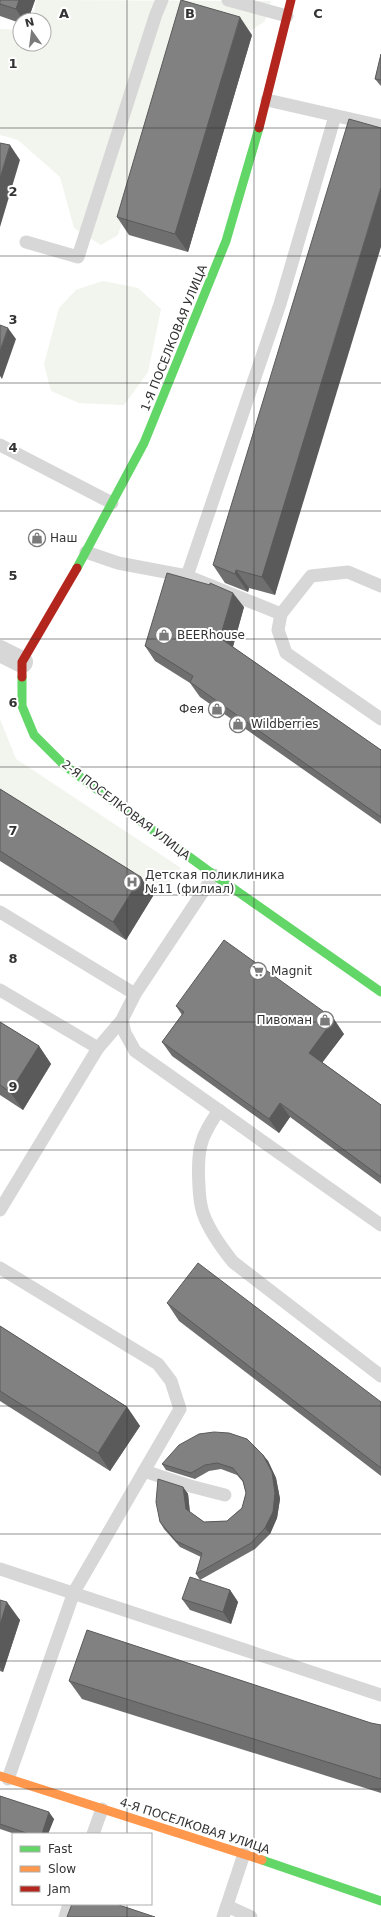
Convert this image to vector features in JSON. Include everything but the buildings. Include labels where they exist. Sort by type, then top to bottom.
[{"type":"street","name":"1-Я ПОСЕЛКОВАЯ УЛИЦА","points":[[22,662],[86,552],[144,443],[226,241],[266,100],[291,0]]},
{"type":"street","points":[[0,651],[22,662]]},
{"type":"street","name":"2-Я ПОСЕЛКОВАЯ УЛИЦА","points":[[22,662],[22,706],[34,735],[64,765],[214,875],[380,989]]},
{"type":"street","name":"4-Я ПОСЕЛКОВАЯ УЛИЦА","points":[[4,1777],[244,1854],[381,1901]]},
{"type":"lane","points":[[26,242],[78,257],[162,0]]},
{"type":"lane","points":[[228,0],[287,16]]},
{"type":"lane","points":[[266,100],[381,126]]},
{"type":"lane","points":[[187,576],[280,304],[335,116]]},
{"type":"lane","points":[[0,445],[112,503]]},
{"type":"lane","points":[[86,552],[118,563],[187,576],[281,614]]},
{"type":"lane","points":[[381,586],[348,572],[311,576],[281,614],[278,630],[286,653],[381,719]]},
{"type":"lane","points":[[0,1210],[98,1048],[122,1020],[135,994],[214,875]]},
{"type":"lane","points":[[0,912],[135,994]]},
{"type":"lane","points":[[0,990],[98,1048]]},
{"type":"lane","points":[[122,1020],[125,1033],[135,1051],[381,1225]]},
{"type":"lane","points":[[219,1110],[209,1125],[200,1146],[199,1176],[202,1212],[215,1238],[233,1262],[250,1273],[381,1376]]},
{"type":"lane","points":[[0,1268],[158,1364],[171,1381],[180,1409],[74,1592],[4,1777]]},
{"type":"lane","points":[[144,1471],[190,1486],[225,1495]]},
{"type":"lane","points":[[0,1569],[74,1592],[381,1695]]},
{"type":"lane","points":[[93,1833],[102,1809]]},
{"type":"lane","points":[[244,1854],[225,1911],[251,1917]]},
{"type":"lane","points":[[65,1917],[69,1905]]},
{"type":"shaded area","points":[[36,0],[271,1],[265,21],[252,30],[186,13],[118,235],[101,245],[74,228],[60,177],[18,140],[0,135],[0,29],[12,30],[12,52],[52,52],[52,12],[34,12]]},
{"type":"shaded area","points":[[103,281],[138,288],[161,309],[148,372],[124,405],[79,403],[51,391],[44,364],[59,308],[76,290]]},
{"type":"shaded area","points":[[0,719],[16,759],[181,868],[162,893],[0,791]]},
{"type":"traffic: fast","points":[[77,568],[144,443],[226,241],[259,128]]},
{"type":"traffic: fast","points":[[22,677],[22,706],[34,735],[64,765],[214,875],[381,992]]},
{"type":"traffic: fast","points":[[262,1860],[381,1901]]},
{"type":"traffic: slow","points":[[0,1776],[262,1860]]},
{"type":"traffic: jam","points":[[259,128],[291,0]]},
{"type":"traffic: jam","points":[[22,677],[22,662],[77,568]]},
{"type":"place","name":"Наш","points":[[37,538]]},
{"type":"place","name":"BEERhouse","points":[[164,635]]},
{"type":"place","name":"Фея","points":[[217,709]]},
{"type":"place","name":"Wildberries","points":[[238,724]]},
{"type":"place","name":"Детская поликлиника №11 (филиал)","points":[[132,882]]},
{"type":"place","name":"Magnit","points":[[258,971]]},
{"type":"place","name":"Пивоман","points":[[325,1020]]}]
